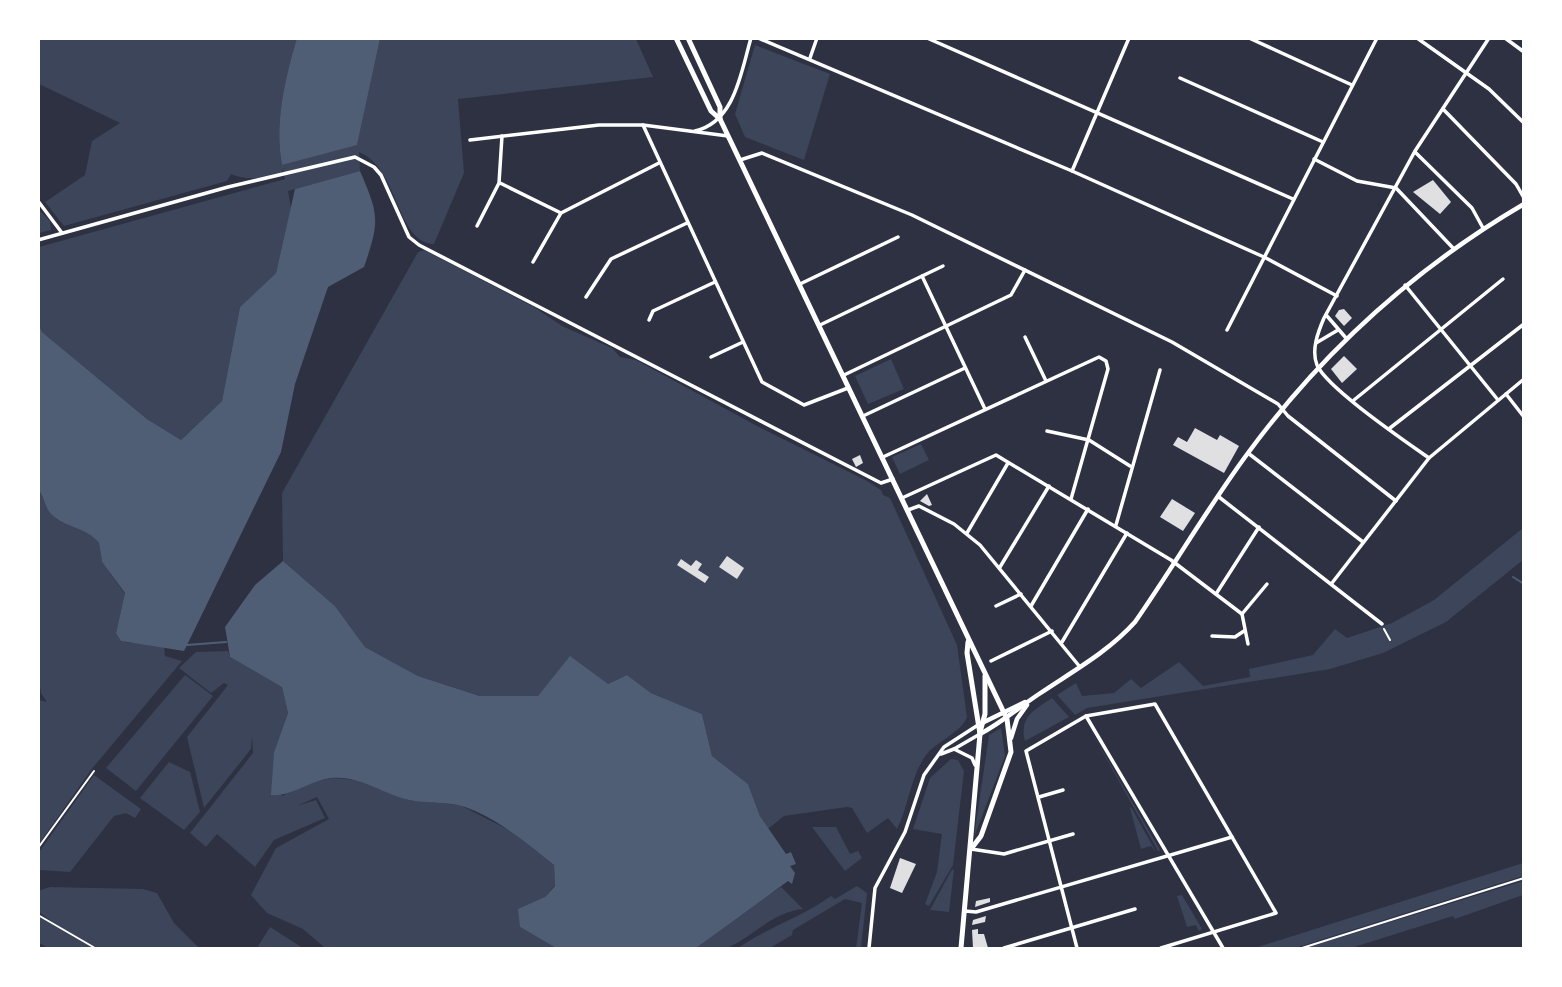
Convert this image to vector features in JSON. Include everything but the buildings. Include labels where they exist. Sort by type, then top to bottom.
[{"type":"highway","points":[[676,38],[711,111],[720,119],[740,160],[1006,718],[1011,737],[1011,752],[981,836],[971,849]]},
{"type":"highway","points":[[688,38],[720,107],[720,119]]},
{"type":"highway","points":[[968,642],[981,724]]},
{"type":"highway","points":[[961,948],[971,849],[975,765],[986,673]]},
{"type":"main road","points":[[979,734],[1117,642],[1135,622],[1176,563],[1248,453],[1318,368],[1346,338],[1405,285],[1453,247],[1524,204]]},
{"type":"main road","points":[[1011,737],[1017,719],[1032,699]]},
{"type":"main road","points":[[981,724],[1006,718]]},
{"type":"street","points":[[693,131],[706,129],[720,119],[732,100],[751,38]]},
{"type":"street","points":[[758,38],[1072,171],[1264,257],[1337,296]]},
{"type":"street","points":[[810,58],[817,38]]},
{"type":"street","points":[[927,38],[1293,199]]},
{"type":"street","points":[[1072,171],[1129,38]]},
{"type":"street","points":[[1249,38],[1352,85]]},
{"type":"street","points":[[1227,330],[1377,38]]},
{"type":"street","points":[[1417,38],[1466,71],[1524,123]]},
{"type":"street","points":[[1429,458],[1339,389],[1318,368],[1315,344],[1337,296],[1415,151],[1489,38]]},
{"type":"street","points":[[1505,38],[1524,52]]},
{"type":"street","points":[[1180,78],[1323,142]]},
{"type":"street","points":[[1442,108],[1508,176],[1524,198]]},
{"type":"street","points":[[470,140],[599,125],[643,125],[728,136]]},
{"type":"street","points":[[643,125],[762,382],[795,402],[811,404],[849,387]]},
{"type":"street","points":[[477,226],[499,183],[502,136]]},
{"type":"street","points":[[1415,151],[1472,208],[1483,228]]},
{"type":"street","points":[[740,160],[762,153],[912,215],[1212,363],[1269,397],[1396,501]]},
{"type":"street","points":[[38,240],[228,187],[355,157],[381,174],[409,237],[419,245],[881,483],[893,479]]},
{"type":"street","points":[[1314,159],[1357,181],[1396,188],[1453,247]]},
{"type":"street","points":[[533,262],[561,213],[660,163]]},
{"type":"street","points":[[499,183],[561,213]]},
{"type":"street","points":[[38,201],[62,233]]},
{"type":"street","points":[[586,297],[611,259],[687,223]]},
{"type":"street","points":[[800,284],[898,237]]},
{"type":"street","points":[[820,325],[943,266]]},
{"type":"street","points":[[844,375],[1011,295],[1025,270]]},
{"type":"street","points":[[922,276],[985,409]]},
{"type":"street","points":[[1354,400],[1503,279]]},
{"type":"street","points":[[649,320],[653,311],[716,281]]},
{"type":"street","points":[[1405,285],[1498,400]]},
{"type":"street","points":[[1327,316],[1346,338]]},
{"type":"street","points":[[1390,428],[1524,324]]},
{"type":"street","points":[[1315,344],[1338,330]]},
{"type":"street","points":[[1025,337],[1045,381]]},
{"type":"street","points":[[711,357],[743,342]]},
{"type":"street","points":[[883,457],[1094,358],[1103,359],[1108,369],[1071,499]]},
{"type":"street","points":[[863,416],[965,368]]},
{"type":"street","points":[[1116,526],[1130,466],[1160,370]]},
{"type":"street","points":[[1332,583],[1429,458],[1524,379]]},
{"type":"street","points":[[1506,394],[1524,416]]},
{"type":"street","points":[[1047,431],[1089,440],[1130,466]]},
{"type":"street","points":[[1248,453],[1363,542]]},
{"type":"street","points":[[902,498],[996,455],[1176,563],[1242,614],[1248,644]]},
{"type":"street","points":[[967,533],[1008,463]]},
{"type":"street","points":[[1000,567],[1049,486]]},
{"type":"street","points":[[1219,497],[1382,624]]},
{"type":"street","points":[[908,510],[919,506],[967,533],[1000,567],[1080,667]]},
{"type":"street","points":[[1031,606],[1088,509]]},
{"type":"street","points":[[1216,594],[1259,527]]},
{"type":"street","points":[[1061,643],[1127,533]]},
{"type":"street","points":[[1242,614],[1267,584]]},
{"type":"street","points":[[996,606],[1021,594]]},
{"type":"street","points":[[991,661],[1052,631]]},
{"type":"street","points":[[1212,636],[1235,637],[1244,631]]},
{"type":"street","points":[[1077,948],[1026,751],[1086,716],[1155,704],[1276,913],[1161,948]]},
{"type":"street","points":[[1086,716],[1223,948]]},
{"type":"street","points":[[869,948],[875,888],[905,832],[924,775],[944,747],[981,724]]},
{"type":"street","points":[[941,754],[979,734]]},
{"type":"street","points":[[954,749],[968,755],[975,765]]},
{"type":"street","points":[[1039,797],[1063,790]]},
{"type":"street","points":[[971,849],[1004,855],[1073,834]]},
{"type":"street","points":[[963,911],[976,912],[1232,837]]},
{"type":"street","points":[[1004,948],[1135,909]]},
{"type":"lane","points":[[38,848],[94,771]]},
{"type":"path","points":[[1382,624],[1390,640]]},
{"type":"path","points":[[1302,948],[1524,878]]},
{"type":"path","points":[[38,915],[95,948]]},
{"type":"shaded area","points":[[297,38],[380,39],[357,145],[282,165],[280,117]]},
{"type":"shaded area","points":[[39,39],[297,39],[280,117],[282,165],[357,144],[380,39],[636,39],[653,77],[458,99],[464,173],[434,244],[422,240],[412,231],[382,173],[372,161],[359,152],[360,171],[288,191],[291,208],[276,273],[240,307],[222,401],[181,440],[147,419],[42,332],[39,325],[39,247],[285,179],[283,169],[281,174],[262,178],[243,178],[231,174],[227,181],[64,226],[45,202],[85,175],[92,141],[120,123],[39,84]]},
{"type":"shaded area","points":[[755,45],[830,74],[804,160],[745,137],[735,114]]},
{"type":"shaded area","points":[[360,171],[371,198],[375,218],[373,239],[364,267],[328,287],[295,384],[281,452],[184,651],[121,641],[116,633],[125,593],[102,562],[99,543],[51,514],[39,490],[39,325],[42,332],[147,419],[181,440],[222,401],[240,307],[276,273],[295,189]]},
{"type":"shaded area","points":[[38,209],[50,221],[51,230],[39,233]]},
{"type":"shaded area","points":[[424,250],[534,307],[562,326],[612,348],[620,357],[636,360],[759,427],[867,481],[890,498],[957,645],[967,717],[960,728],[926,755],[913,782],[897,829],[888,818],[867,833],[852,808],[847,807],[784,816],[768,829],[748,784],[712,756],[702,714],[651,693],[627,675],[608,684],[538,696],[481,696],[418,676],[365,647],[335,606],[283,561],[282,493],[418,252]]},
{"type":"shaded area","points":[[891,359],[904,389],[868,404],[855,376]]},
{"type":"shaded area","points":[[921,444],[929,460],[900,474],[892,457]]},
{"type":"shaded area","points":[[39,490],[51,514],[99,543],[102,562],[125,594],[116,633],[125,642],[164,646],[165,656],[182,661],[91,770],[39,844],[39,700],[47,702],[41,693],[38,675]]},
{"type":"shaded area","points":[[1523,528],[1523,560],[1446,622],[1383,653],[1330,669],[1087,708],[1075,715],[1057,695],[1076,683],[1082,696],[1114,693],[1131,679],[1141,688],[1179,662],[1203,686],[1250,677],[1249,669],[1313,655],[1335,629],[1347,638],[1392,623],[1434,600]]},
{"type":"shaded area","points":[[283,561],[335,606],[365,647],[418,676],[480,696],[538,696],[570,656],[608,684],[627,675],[651,693],[702,714],[712,756],[748,784],[760,816],[786,854],[791,852],[796,864],[790,866],[795,873],[792,884],[788,881],[696,948],[556,948],[520,927],[518,909],[545,897],[555,886],[554,865],[509,830],[483,815],[458,805],[409,800],[362,782],[343,778],[324,779],[286,793],[271,795],[274,752],[288,713],[282,687],[230,657],[225,627],[255,585]]},
{"type":"shaded area","points":[[228,651],[230,657],[282,686],[288,713],[274,752],[282,796],[308,782],[334,778],[365,781],[408,800],[460,805],[513,832],[554,865],[555,885],[520,927],[556,948],[325,948],[303,929],[267,913],[251,895],[276,848],[329,819],[317,797],[297,806],[316,800],[325,818],[274,840],[255,867],[217,834],[206,847],[190,833],[253,753],[252,737],[251,749],[204,808],[187,737],[228,685],[224,683],[211,693],[179,668],[196,652]]},
{"type":"shaded area","points":[[185,675],[213,696],[136,791],[106,768]]},
{"type":"shaded area","points":[[1052,698],[1069,717],[1025,741],[1026,720]]},
{"type":"shaded area","points":[[1087,724],[1160,850],[1158,851]]},
{"type":"shaded area","points":[[1001,728],[1005,756],[974,837],[989,735]]},
{"type":"shaded area","points":[[951,759],[958,760],[964,771],[953,865],[929,906],[925,904],[937,872],[942,834],[913,829],[930,778]]},
{"type":"shaded area","points":[[169,762],[190,772],[200,812],[184,830],[140,798]]},
{"type":"shaded area","points":[[94,775],[141,809],[135,818],[126,813],[114,816],[70,872],[39,870],[39,852]]},
{"type":"shaded area","points":[[1130,808],[1156,852],[1151,846],[1141,849]]},
{"type":"shaded area","points":[[812,827],[836,827],[850,854],[858,851],[862,858],[845,871]]},
{"type":"shaded area","points":[[1523,863],[1523,876],[1295,948],[1255,948]]},
{"type":"shaded area","points":[[954,869],[949,912],[930,910],[951,871]]},
{"type":"shaded area","points":[[1523,881],[1523,895],[1455,919],[1453,916],[1351,948],[1306,948]]},
{"type":"shaded area","points":[[857,886],[867,893],[861,948],[856,948],[862,903],[845,899],[793,930],[792,935],[770,948],[738,948],[831,896],[835,899]]},
{"type":"shaded area","points":[[50,887],[143,889],[157,893],[174,923],[199,948],[98,948],[67,933],[39,912],[38,891]]},
{"type":"shaded area","points":[[781,887],[803,909],[773,919],[729,947],[696,948],[735,916]]},
{"type":"shaded area","points":[[1182,895],[1202,929],[1199,931],[1196,925],[1187,927],[1177,896]]},
{"type":"shaded area","points":[[39,916],[93,948],[48,948],[39,943]]},
{"type":"shaded area","points":[[270,927],[303,948],[257,948]]},
{"type":"waterway","points":[[1513,577],[1524,584]]},
{"type":"waterway","points":[[187,645],[226,642]]}]
